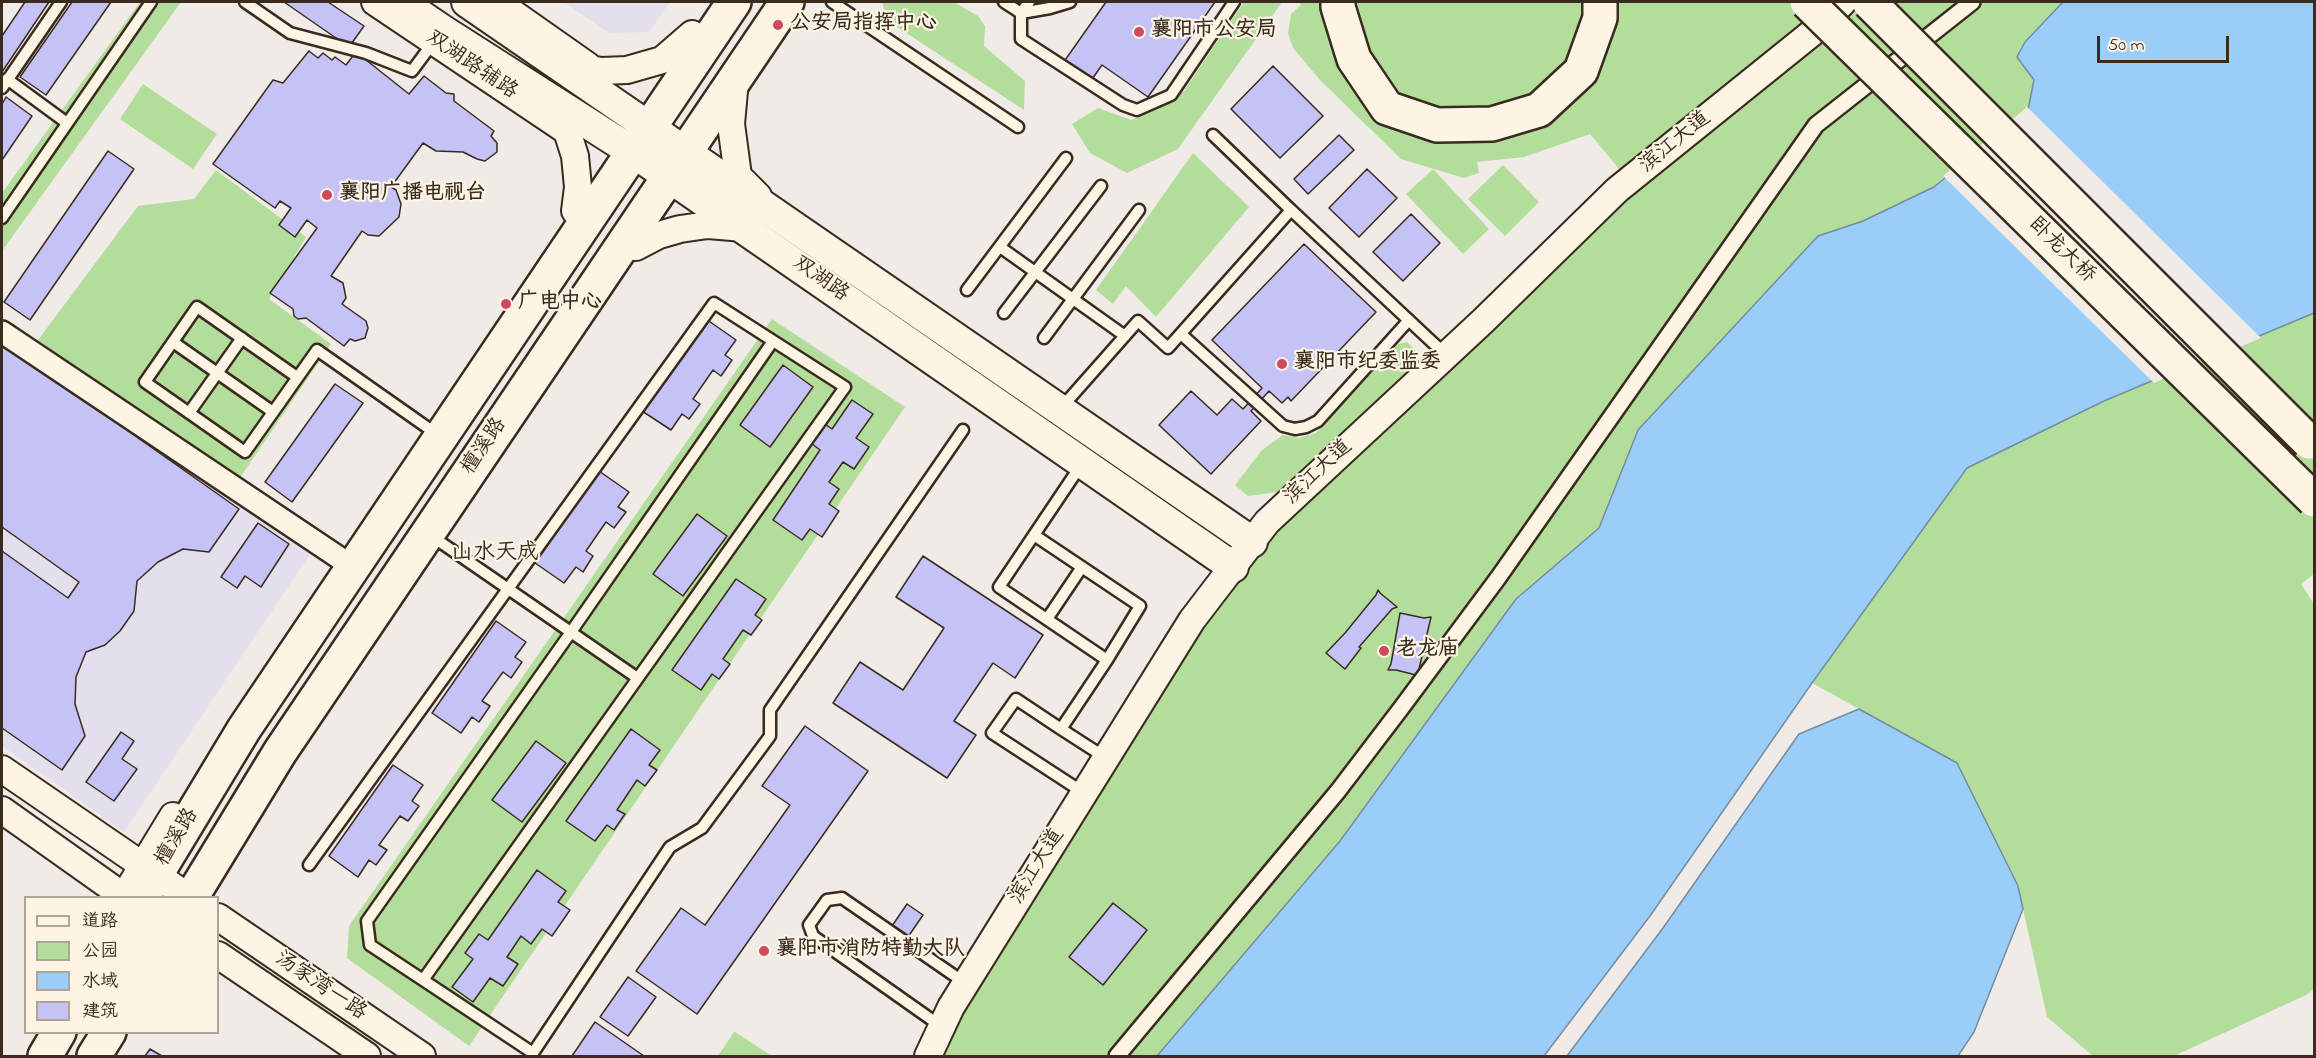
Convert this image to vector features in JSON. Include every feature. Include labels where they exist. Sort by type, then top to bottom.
[{"type":"main road","name":"双湖路","points":[[401,2],[438,36],[539,92],[635,135]]},
{"type":"main road","name":"双湖路","points":[[467,2],[556,63],[635,135],[682,167],[775,214],[1252,542]]},
{"type":"main road","name":"檀溪路","points":[[135,888],[244,729],[347,563],[635,135],[734,2]]},
{"type":"main road","name":"檀溪路","points":[[192,896],[280,752],[433,537],[734,91],[787,2]]},
{"type":"main road","points":[[1338,2],[1354,59],[1387,108],[1437,125],[1492,124],[1539,110],[1581,72],[1600,18],[1600,2]]},
{"type":"main road","name":"卧龙大桥","points":[[1807,2],[2314,500]]},
{"type":"main road","name":"卧龙大桥","points":[[1869,2],[2314,447]]},
{"type":"main road","name":"双湖路","points":[[682,167],[744,228],[1233,567]]},
{"type":"main road","points":[[45,1056],[58,1034]]},
{"type":"main road","points":[[94,1056],[108,1034]]},
{"type":"street","name":"双湖路辅路","points":[[375,2],[438,36],[567,131]]},
{"type":"street","points":[[497,2],[594,69]]},
{"type":"street","points":[[2,332],[347,563],[428,428],[574,211],[635,135],[692,34],[715,2]]},
{"type":"street","points":[[775,214],[738,176],[730,123],[734,91],[802,2]]},
{"type":"street","name":"滨江大道","points":[[928,1056],[965,983],[1192,620],[1267,522],[1446,355],[1617,190],[1818,28],[1842,2]]},
{"type":"street","points":[[1117,1056],[1338,791],[1498,578],[1816,125],[1972,2]]},
{"type":"street","points":[[556,63],[594,69],[627,70],[662,60],[692,34]]},
{"type":"street","points":[[539,92],[567,131],[575,156],[578,188],[574,211]]},
{"type":"street","points":[[207,896],[292,757],[433,537],[636,247],[682,167]]},
{"type":"street","points":[[636,247],[659,235],[681,229],[708,225],[744,228]]},
{"type":"street","points":[[2,769],[135,888]]},
{"type":"street","points":[[2,810],[135,888],[185,896]]},
{"type":"street","name":"汤家湾一路","points":[[219,918],[422,1056]]},
{"type":"street","name":"汤家湾一路","points":[[219,957],[367,1056]]},
{"type":"street","points":[[29,1056],[42,1034]]},
{"type":"street","points":[[111,1056],[124,1034]]},
{"type":"lane","points":[[61,2],[4,84],[67,123]]},
{"type":"lane","points":[[2,218],[151,2]]},
{"type":"lane","points":[[245,2],[290,33],[366,53],[412,71],[438,36]]},
{"type":"lane","points":[[832,2],[1018,127]]},
{"type":"lane","points":[[1004,2],[1021,13],[1070,2]]},
{"type":"lane","points":[[1029,2],[1021,13],[1021,39],[1123,105],[1137,110],[1171,95],[1234,2]]},
{"type":"lane","points":[[1213,135],[1446,355]]},
{"type":"lane","points":[[967,290],[1066,158]]},
{"type":"lane","points":[[1004,313],[1101,186]]},
{"type":"lane","points":[[1044,338],[1139,210]]},
{"type":"lane","points":[[1060,410],[1138,321],[1168,348],[1291,210]]},
{"type":"lane","points":[[1000,247],[1125,336]]},
{"type":"lane","points":[[309,865],[714,303],[845,387],[636,677],[423,980]]},
{"type":"lane","points":[[297,377],[197,307],[145,382],[245,452],[317,350],[428,428]]},
{"type":"lane","points":[[1181,334],[1283,426],[1295,429],[1318,421],[1409,320]]},
{"type":"lane","points":[[189,413],[242,338]]},
{"type":"lane","points":[[773,340],[367,921],[370,945],[533,1053],[670,847],[702,828],[770,736],[770,710],[963,430]]},
{"type":"lane","points":[[173,342],[273,412]]},
{"type":"lane","points":[[1083,463],[999,587],[1107,660]]},
{"type":"lane","points":[[1034,534],[1140,606],[1061,729]]},
{"type":"lane","points":[[433,537],[636,677]]},
{"type":"lane","points":[[1047,620],[1082,567]]},
{"type":"lane","points":[[1084,793],[992,734],[1016,699],[1106,758]]},
{"type":"lane","points":[[942,1027],[813,936],[809,925],[827,900],[842,898],[965,983]]},
{"type":"shaded area","points":[[564,2],[670,2],[649,32],[609,33]]},
{"type":"shaded area","points":[[2,339],[310,554],[124,832],[2,746]]},
{"type":"green space","points":[[140,2],[181,2],[2,251],[2,193]]},
{"type":"green space","points":[[882,2],[954,2],[978,16],[985,26],[984,46],[1025,81],[1024,110],[894,25]]},
{"type":"green space","points":[[1244,2],[1282,2],[1178,149],[1127,173],[1090,153],[1072,124],[1098,108],[1131,120],[1158,109],[1184,91]]},
{"type":"green space","points":[[1300,2],[2063,2],[2025,42],[2034,80],[2028,110],[1934,187],[1863,221],[1818,236],[1638,430],[1599,528],[1516,599],[1340,841],[1157,1056],[926,1056],[1252,542],[1629,181],[1590,134],[1524,157],[1477,162],[1479,173],[1464,178],[1401,159],[1320,80],[1293,48],[1288,33],[1291,14],[1301,5]]},
{"type":"green space","points":[[143,84],[217,134],[193,169],[120,119]]},
{"type":"green space","points":[[1193,153],[1249,207],[1156,317],[1126,286],[1113,304],[1096,290]]},
{"type":"green space","points":[[1503,165],[1539,202],[1505,236],[1468,199]]},
{"type":"green space","points":[[1433,169],[1489,229],[1463,254],[1406,194]]},
{"type":"green space","points":[[216,170],[306,237],[269,299],[331,344],[237,482],[38,340],[138,206],[194,199]]},
{"type":"green space","points":[[2314,313],[2314,574],[2301,584],[2314,604],[2314,989],[2306,995],[2174,1056],[2093,1056],[2047,1017],[2018,886],[1957,763],[1812,683],[1967,468],[2104,401]]},
{"type":"green space","points":[[772,319],[905,407],[469,1046],[347,958],[349,926]]},
{"type":"green space","points":[[1407,342],[1417,352],[1418,366],[1277,492],[1248,496],[1235,485],[1262,450],[1283,435],[1298,438],[1316,433],[1398,344]]},
{"type":"green space","points":[[735,1032],[772,1056],[718,1056]]},
{"type":"water","points":[[2063,2],[2314,2],[2314,313],[2104,401],[1967,468],[1812,683],[1650,916],[1544,1056],[1157,1056],[1340,841],[1516,599],[1599,528],[1638,430],[1818,236],[1863,221],[1934,187],[2028,110],[2034,80],[2017,57],[2025,42]]},
{"type":"water","points":[[1859,709],[1957,763],[2018,886],[2023,909],[1974,1032],[1958,1056],[1567,1056],[1663,928],[1799,734]]},
{"type":"pier","points":[[2026,106],[2261,338],[2154,383],[1943,176]]},
{"type":"building","points":[[25,2],[49,2],[2,72],[2,36]]},
{"type":"building","points":[[72,2],[111,2],[46,95],[20,77]]},
{"type":"building","points":[[284,2],[328,2],[364,26],[349,47]]},
{"type":"building","name":"襄阳市公安局","points":[[1106,2],[1215,2],[1148,97],[1102,65],[1090,82],[1063,63]]},
{"type":"building","name":"襄阳广播电视台","points":[[309,51],[318,58],[323,53],[332,60],[335,57],[346,65],[356,52],[409,94],[424,76],[446,93],[454,94],[454,101],[494,131],[491,136],[497,143],[497,152],[485,161],[463,152],[436,151],[423,143],[391,187],[396,190],[401,204],[399,217],[379,236],[368,235],[362,231],[331,276],[343,283],[346,298],[342,304],[366,321],[368,328],[365,338],[355,341],[350,339],[344,346],[306,318],[298,319],[294,316],[293,309],[270,293],[317,228],[307,220],[295,237],[279,225],[291,208],[280,201],[275,208],[213,164],[273,80],[283,83]]},
{"type":"building","points":[[1273,66],[1323,116],[1280,158],[1231,109]]},
{"type":"building","points":[[6,97],[32,116],[2,160],[2,104]]},
{"type":"building","points":[[1339,135],[1354,150],[1308,194],[1294,179]]},
{"type":"building","points":[[108,151],[134,169],[30,320],[4,302]]},
{"type":"building","points":[[1367,169],[1397,198],[1359,237],[1329,208]]},
{"type":"building","points":[[1411,214],[1440,243],[1403,281],[1373,252]]},
{"type":"building","name":"襄阳市纪委监委","points":[[1304,244],[1376,312],[1291,401],[1288,397],[1282,403],[1269,391],[1251,411],[1261,421],[1211,474],[1159,425],[1191,391],[1217,415],[1232,399],[1243,409],[1262,388],[1212,340]]},
{"type":"building","points":[[706,319],[736,340],[725,355],[732,360],[721,376],[713,370],[693,399],[700,404],[689,419],[682,414],[671,430],[642,411]]},
{"type":"building","points":[[2,342],[239,509],[209,552],[183,549],[158,562],[137,581],[134,611],[120,631],[105,645],[86,652],[76,677],[75,704],[85,736],[62,770],[2,728],[2,551],[68,598],[79,582],[2,527]]},
{"type":"building","points":[[783,365],[813,387],[770,447],[740,425]]},
{"type":"building","points":[[335,384],[363,403],[292,502],[265,482]]},
{"type":"building","points":[[852,400],[873,414],[856,438],[869,447],[854,469],[843,462],[829,482],[839,489],[829,504],[839,511],[822,537],[810,529],[802,540],[773,520],[820,450],[811,443],[825,424],[832,429]]},
{"type":"building","points":[[599,471],[629,492],[618,507],[626,512],[614,528],[606,522],[586,551],[593,556],[583,572],[576,567],[564,583],[535,563]]},
{"type":"building","points":[[697,514],[727,536],[683,596],[653,574]]},
{"type":"building","points":[[258,523],[289,544],[261,587],[245,576],[237,588],[221,577]]},
{"type":"building","points":[[923,556],[1043,635],[1015,678],[993,663],[954,721],[976,735],[947,778],[833,703],[860,662],[903,690],[944,628],[896,597]]},
{"type":"building","points":[[736,579],[766,599],[755,615],[762,620],[751,635],[743,630],[723,659],[730,664],[719,679],[712,674],[701,690],[672,670]]},
{"type":"building","points":[[1378,590],[1397,607],[1392,609],[1359,647],[1361,648],[1345,669],[1326,653],[1345,633]]},
{"type":"building","points":[[1400,613],[1424,618],[1431,617],[1419,669],[1420,676],[1388,670]]},
{"type":"building","points":[[496,621],[526,642],[515,657],[522,662],[511,678],[503,672],[482,701],[490,706],[479,722],[472,717],[461,733],[432,713]]},
{"type":"building","points":[[805,726],[868,771],[697,1014],[636,971],[681,908],[705,925],[790,805],[762,786]]},
{"type":"building","points":[[631,729],[660,750],[649,765],[657,770],[645,786],[637,780],[617,810],[625,814],[614,830],[607,825],[595,841],[566,821]]},
{"type":"building","points":[[121,732],[134,741],[122,759],[137,769],[114,801],[86,782]]},
{"type":"building","points":[[536,741],[566,763],[522,822],[492,800]]},
{"type":"building","points":[[393,765],[423,785],[412,801],[419,806],[408,821],[400,816],[379,845],[387,850],[376,865],[369,860],[358,877],[329,856]]},
{"type":"building","points":[[537,870],[566,891],[558,902],[570,910],[552,936],[542,929],[531,944],[521,936],[507,957],[518,964],[503,986],[490,978],[473,1002],[452,987],[473,959],[465,953],[479,934],[488,940]]},
{"type":"building","points":[[1113,903],[1147,930],[1103,985],[1069,957]]},
{"type":"building","points":[[907,904],[923,915],[908,937],[892,926]]},
{"type":"building","points":[[628,977],[656,997],[628,1036],[600,1017]]},
{"type":"building","points":[[595,1022],[644,1056],[572,1056]]},
{"type":"building","points":[[150,1049],[162,1056],[145,1056]]},
{"type":"place","name":"公安局指挥中心","points":[[778,25]]},
{"type":"place","name":"襄阳市公安局","points":[[1139,32]]},
{"type":"place","name":"襄阳广播电视台","points":[[327,195]]},
{"type":"place","name":"广电中心","points":[[506,304]]},
{"type":"place","name":"襄阳市纪委监委","points":[[1282,364]]},
{"type":"place","name":"老龙庙","points":[[1384,651]]},
{"type":"place","name":"襄阳市消防特勤大队","points":[[764,951]]},
{"type":"district","name":"山水天成","points":[[495,554]]}]
